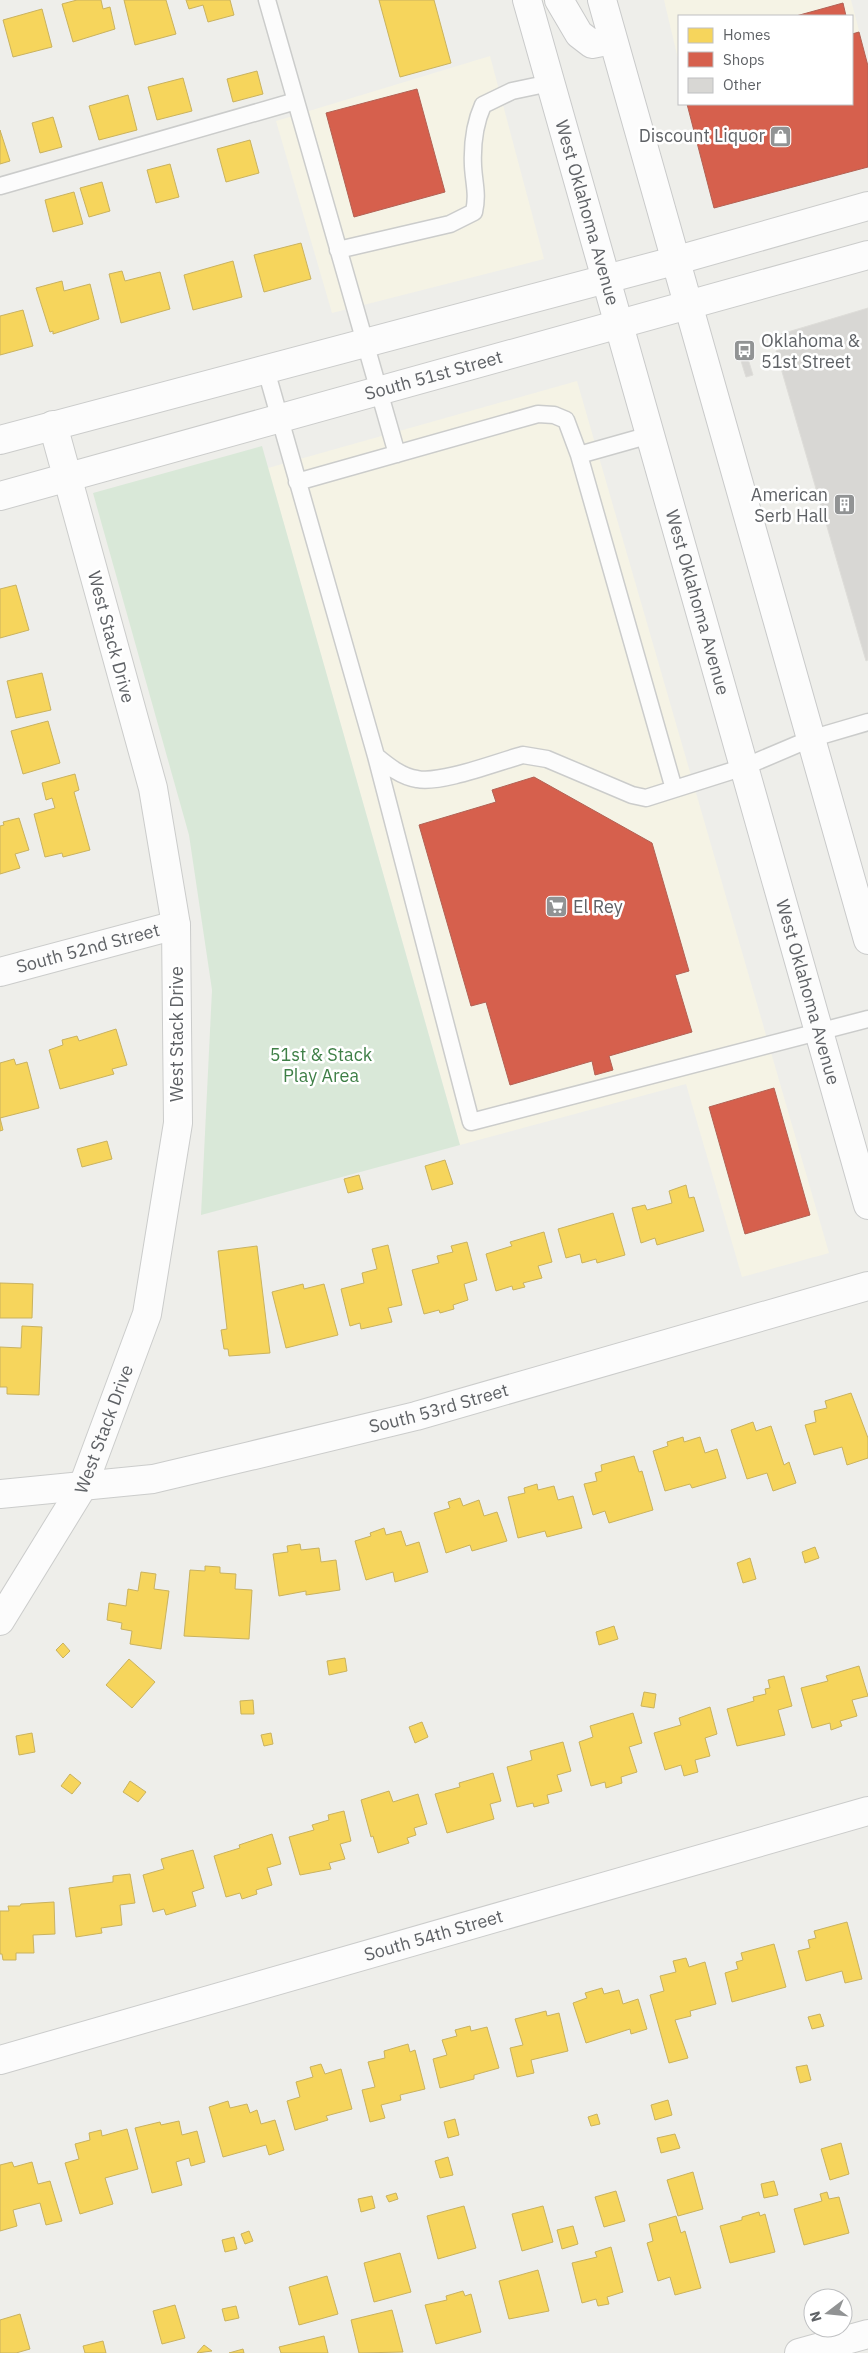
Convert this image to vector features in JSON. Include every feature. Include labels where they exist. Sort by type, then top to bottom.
[{"type":"street","name":"West Oklahoma Avenue","points":[[527,0],[868,1205]]},
{"type":"street","points":[[559,0],[579,34],[592,44],[612,40]]},
{"type":"street","points":[[602,0],[810,739],[861,891],[868,940]]},
{"type":"street","points":[[0,440],[674,261],[868,206]]},
{"type":"street","name":"South 51st Street","points":[[0,496],[868,255]]},
{"type":"street","name":"West Stack Drive","points":[[0,1621],[83,1486],[147,1314],[178,1123],[176,925],[153,788],[53,426]]},
{"type":"street","name":"South 52nd Street","points":[[0,972],[176,925]]},
{"type":"street","name":"South 53rd Street","points":[[0,1494],[153,1479],[416,1416],[868,1286]]},
{"type":"street","name":"South 54th Street","points":[[0,2060],[868,1811]]},
{"type":"street","points":[[798,2353],[868,2334]]},
{"type":"lane","points":[[267,0],[397,454]]},
{"type":"lane","points":[[338,250],[450,224],[474,212],[477,196],[473,167],[473,134],[483,105],[512,91],[550,83]]},
{"type":"lane","points":[[0,186],[296,101]]},
{"type":"lane","points":[[266,370],[376,756],[471,1122],[868,1019]]},
{"type":"lane","points":[[297,482],[538,414],[554,415],[566,420],[579,456],[674,789]]},
{"type":"lane","points":[[579,456],[650,435]]},
{"type":"lane","points":[[376,756],[393,769],[416,779],[431,780],[523,755],[547,759],[632,795],[646,798],[744,767],[810,739],[868,722]]},
{"type":"shaded area","name":"Discount Liquor","points":[[664,0],[851,0],[868,65],[868,167],[714,208],[689,105],[853,105],[853,15],[678,15],[678,59]]},
{"type":"shaded area","points":[[490,56],[544,259],[332,313],[276,121]]},
{"type":"shaded area","points":[[577,381],[829,1253],[742,1277],[686,1084],[460,1145],[268,468]]},
{"type":"green space","name":"51st & Stack Play Area","points":[[262,446],[460,1145],[201,1215],[212,990],[189,835],[93,493]]},
{"type":"building: Homes","points":[[77,0],[101,0],[103,9],[110,7],[115,29],[73,42],[62,4]]},
{"type":"building: Homes","points":[[124,0],[166,0],[176,34],[135,45]]},
{"type":"building: Homes","points":[[186,0],[230,0],[234,15],[208,22],[203,5],[189,9]]},
{"type":"building: Homes","points":[[379,0],[434,0],[451,63],[400,77]]},
{"type":"building: Homes","points":[[42,9],[52,47],[13,57],[3,20]]},
{"type":"building: Homes","points":[[257,71],[263,94],[233,102],[227,79]]},
{"type":"building: Homes","points":[[183,78],[192,111],[157,120],[148,87]]},
{"type":"building: Homes","points":[[128,95],[137,130],[99,140],[89,106]]},
{"type":"building: Homes","points":[[53,117],[62,147],[40,153],[32,123]]},
{"type":"building: Homes","points":[[0,130],[10,161],[0,164]]},
{"type":"building: Homes","points":[[250,140],[259,173],[226,182],[217,149]]},
{"type":"building: Homes","points":[[170,164],[179,197],[156,203],[147,170]]},
{"type":"building: Homes","points":[[102,182],[110,211],[89,217],[80,188]]},
{"type":"building: Homes","points":[[74,192],[83,224],[53,232],[45,200]]},
{"type":"building: Homes","points":[[301,243],[311,279],[264,292],[254,255]]},
{"type":"building: Homes","points":[[233,261],[242,297],[193,310],[184,275]]},
{"type":"building: Homes","points":[[122,271],[125,281],[160,272],[170,309],[121,323],[109,274]]},
{"type":"building: Homes","points":[[62,281],[64,291],[90,284],[99,319],[53,334],[53,331],[50,332],[36,288]]},
{"type":"building: Homes","points":[[23,310],[33,346],[0,355],[0,316]]},
{"type":"building: Homes","points":[[16,585],[29,630],[0,638],[0,589]]},
{"type":"building: Homes","points":[[42,673],[51,710],[16,718],[7,681]]},
{"type":"building: Homes","points":[[48,721],[60,763],[23,774],[11,731]]},
{"type":"building: Homes","points":[[75,774],[79,790],[74,792],[90,850],[63,857],[62,853],[45,857],[34,814],[55,808],[52,798],[46,800],[42,783]]},
{"type":"building: Homes","points":[[19,818],[29,850],[15,854],[20,868],[0,874],[0,826],[4,825],[3,822]]},
{"type":"building: Homes","points":[[116,1029],[127,1065],[112,1069],[114,1074],[60,1089],[49,1050],[63,1045],[62,1040],[77,1036],[79,1041]]},
{"type":"building: Homes","points":[[14,1059],[16,1065],[27,1062],[39,1108],[0,1118],[0,1063]]},
{"type":"building: Homes","points":[[0,1118],[3,1130],[0,1131]]},
{"type":"building: Homes","points":[[107,1141],[112,1159],[82,1167],[77,1149]]},
{"type":"building: Homes","points":[[445,1160],[453,1184],[432,1190],[425,1166]]},
{"type":"building: Homes","points":[[359,1175],[363,1189],[348,1193],[344,1179]]},
{"type":"building: Homes","points":[[686,1185],[689,1198],[694,1197],[704,1231],[657,1245],[655,1238],[641,1243],[632,1208],[645,1205],[647,1210],[672,1203],[669,1191]]},
{"type":"building: Homes","points":[[613,1213],[625,1255],[597,1263],[596,1259],[582,1263],[580,1254],[566,1258],[558,1229]]},
{"type":"building: Homes","points":[[544,1232],[552,1262],[538,1266],[542,1278],[523,1283],[525,1287],[513,1290],[512,1286],[496,1291],[486,1254],[512,1246],[510,1242]]},
{"type":"building: Homes","points":[[467,1242],[477,1280],[464,1284],[468,1300],[453,1305],[454,1309],[440,1313],[439,1310],[424,1314],[412,1270],[439,1263],[437,1256],[453,1252],[451,1246]]},
{"type":"building: Homes","points":[[388,1245],[402,1305],[388,1308],[392,1322],[361,1329],[360,1323],[350,1326],[341,1289],[364,1283],[362,1273],[377,1269],[372,1249]]},
{"type":"building: Homes","points":[[257,1246],[270,1353],[229,1356],[228,1349],[224,1349],[221,1330],[227,1329],[218,1251]]},
{"type":"building: Homes","points":[[0,1283],[33,1284],[32,1318],[0,1318]]},
{"type":"building: Homes","points":[[303,1284],[304,1289],[324,1284],[338,1335],[286,1348],[272,1292]]},
{"type":"building: Homes","points":[[22,1326],[42,1327],[39,1395],[7,1394],[7,1387],[0,1387],[0,1347],[21,1348]]},
{"type":"building: Homes","points":[[851,1393],[868,1438],[868,1458],[847,1465],[842,1447],[814,1455],[805,1425],[816,1422],[814,1411],[827,1408],[825,1401]]},
{"type":"building: Homes","points":[[753,1422],[756,1431],[771,1426],[784,1465],[789,1462],[796,1483],[773,1491],[767,1473],[747,1479],[731,1430]]},
{"type":"building: Homes","points":[[683,1437],[684,1442],[700,1437],[705,1453],[717,1449],[726,1478],[692,1488],[690,1484],[665,1491],[653,1451],[668,1446],[667,1442]]},
{"type":"building: Homes","points":[[634,1456],[639,1472],[642,1471],[653,1510],[609,1523],[605,1511],[593,1515],[584,1484],[597,1481],[595,1473],[602,1471],[601,1465]]},
{"type":"building: Homes","points":[[537,1484],[538,1490],[554,1486],[558,1500],[573,1496],[582,1528],[547,1537],[545,1531],[518,1538],[508,1497],[525,1493],[524,1488]]},
{"type":"building: Homes","points":[[460,1498],[463,1506],[479,1500],[484,1516],[497,1512],[507,1541],[472,1551],[470,1545],[446,1553],[434,1513],[450,1508],[448,1502]]},
{"type":"building: Homes","points":[[384,1528],[386,1535],[401,1531],[406,1546],[419,1542],[428,1572],[395,1582],[393,1572],[366,1580],[355,1541],[371,1536],[370,1533]]},
{"type":"building: Homes","points":[[300,1544],[301,1550],[319,1548],[321,1562],[336,1560],[340,1590],[306,1595],[306,1591],[279,1596],[273,1554],[288,1552],[287,1546]]},
{"type":"building: Homes","points":[[815,1547],[819,1558],[805,1563],[802,1552]]},
{"type":"building: Homes","points":[[750,1558],[756,1579],[743,1583],[737,1563]]},
{"type":"building: Homes","points":[[205,1566],[220,1567],[220,1573],[236,1574],[235,1589],[252,1590],[249,1639],[184,1636],[190,1570],[205,1571]]},
{"type":"building: Homes","points":[[141,1572],[156,1574],[154,1589],[169,1591],[161,1649],[130,1644],[132,1631],[121,1629],[122,1623],[107,1620],[109,1603],[126,1606],[128,1589],[138,1591]]},
{"type":"building: Homes","points":[[614,1626],[618,1639],[599,1645],[596,1632]]},
{"type":"building: Homes","points":[[63,1643],[70,1651],[63,1658],[56,1650]]},
{"type":"building: Homes","points":[[345,1658],[347,1671],[329,1675],[327,1661]]},
{"type":"building: Homes","points":[[129,1659],[155,1682],[132,1708],[106,1685]]},
{"type":"building: Homes","points":[[859,1666],[868,1696],[852,1700],[857,1716],[840,1721],[842,1726],[831,1730],[830,1723],[812,1728],[801,1688],[828,1681],[826,1676]]},
{"type":"building: Homes","points":[[784,1676],[792,1706],[778,1710],[785,1735],[737,1746],[727,1709],[754,1701],[753,1697],[766,1694],[765,1689],[770,1688],[768,1680]]},
{"type":"building: Homes","points":[[644,1692],[656,1694],[654,1708],[641,1706]]},
{"type":"building: Homes","points":[[253,1700],[254,1714],[241,1714],[240,1701]]},
{"type":"building: Homes","points":[[710,1707],[717,1734],[705,1738],[710,1756],[695,1760],[698,1772],[684,1776],[681,1765],[665,1770],[654,1733],[681,1725],[679,1718]]},
{"type":"building: Homes","points":[[633,1713],[642,1743],[629,1747],[637,1772],[621,1777],[622,1783],[606,1788],[605,1782],[591,1786],[579,1742],[593,1737],[590,1726]]},
{"type":"building: Homes","points":[[422,1722],[428,1737],[415,1743],[409,1727]]},
{"type":"building: Homes","points":[[32,1733],[35,1752],[19,1755],[16,1736]]},
{"type":"building: Homes","points":[[271,1733],[273,1744],[264,1746],[261,1735]]},
{"type":"building: Homes","points":[[563,1742],[571,1771],[557,1775],[562,1791],[547,1795],[549,1803],[534,1807],[533,1803],[517,1807],[507,1767],[532,1760],[530,1751]]},
{"type":"building: Homes","points":[[493,1773],[501,1801],[490,1804],[494,1819],[447,1833],[435,1794],[460,1787],[459,1783]]},
{"type":"building: Homes","points":[[70,1774],[81,1783],[72,1794],[61,1786]]},
{"type":"building: Homes","points":[[130,1781],[146,1792],[138,1802],[123,1792]]},
{"type":"building: Homes","points":[[389,1791],[393,1802],[418,1794],[427,1824],[414,1828],[416,1835],[407,1838],[409,1843],[378,1853],[373,1836],[371,1837],[361,1800]]},
{"type":"building: Homes","points":[[344,1811],[351,1841],[340,1844],[345,1859],[329,1863],[331,1869],[300,1875],[289,1837],[314,1830],[312,1825],[329,1820],[328,1815]]},
{"type":"building: Homes","points":[[272,1834],[281,1864],[267,1868],[272,1885],[256,1890],[257,1894],[242,1899],[240,1893],[226,1897],[214,1856],[240,1848],[239,1845]]},
{"type":"building: Homes","points":[[193,1850],[204,1888],[192,1892],[196,1906],[166,1915],[164,1909],[153,1912],[143,1875],[164,1869],[161,1859]]},
{"type":"building: Homes","points":[[130,1874],[135,1903],[120,1905],[122,1925],[101,1928],[102,1933],[76,1937],[69,1888],[113,1882],[113,1876]]},
{"type":"building: Homes","points":[[54,1902],[55,1934],[33,1935],[34,1953],[16,1953],[16,1960],[3,1960],[2,1954],[0,1954],[0,1911],[9,1911],[8,1906]]},
{"type":"building: Homes","points":[[847,1922],[862,1979],[845,1983],[842,1971],[806,1981],[798,1951],[810,1948],[808,1940],[816,1938],[814,1931]]},
{"type":"building: Homes","points":[[774,1944],[786,1987],[732,2002],[725,1973],[738,1969],[736,1962],[743,1960],[741,1953]]},
{"type":"building: Homes","points":[[686,1958],[689,1967],[705,1962],[716,2004],[690,2011],[691,2016],[675,2020],[688,2058],[669,2063],[650,1995],[664,1991],[660,1976],[676,1972],[673,1961]]},
{"type":"building: Homes","points":[[602,1988],[604,1994],[619,1990],[623,2004],[638,1999],[647,2029],[631,2034],[630,2029],[586,2043],[573,2003],[587,1998],[585,1993]]},
{"type":"building: Homes","points":[[546,2011],[547,2016],[559,2013],[568,2051],[531,2060],[534,2073],[517,2077],[510,2048],[523,2045],[515,2019]]},
{"type":"building: Homes","points":[[820,2014],[824,2026],[812,2029],[808,2017]]},
{"type":"building: Homes","points":[[470,2026],[471,2031],[487,2027],[499,2068],[474,2075],[474,2079],[440,2088],[433,2059],[447,2055],[442,2040],[457,2036],[455,2030]]},
{"type":"building: Homes","points":[[408,2044],[410,2052],[415,2050],[425,2089],[400,2095],[401,2100],[381,2105],[385,2118],[370,2122],[362,2090],[375,2087],[368,2062],[385,2058],[384,2051]]},
{"type":"building: Homes","points":[[321,2064],[325,2074],[341,2069],[352,2109],[326,2116],[328,2120],[295,2130],[287,2101],[300,2097],[296,2082],[313,2077],[310,2067]]},
{"type":"building: Homes","points":[[807,2065],[811,2080],[800,2083],[796,2067]]},
{"type":"building: Homes","points":[[668,2100],[672,2115],[655,2120],[651,2105]]},
{"type":"building: Homes","points":[[228,2101],[230,2108],[247,2104],[250,2113],[257,2110],[261,2124],[275,2120],[284,2150],[269,2155],[266,2145],[223,2157],[209,2107]]},
{"type":"building: Homes","points":[[597,2114],[600,2124],[591,2126],[588,2117]]},
{"type":"building: Homes","points":[[455,2119],[459,2135],[448,2138],[444,2122]]},
{"type":"building: Homes","points":[[179,2121],[182,2135],[197,2131],[205,2162],[191,2166],[189,2158],[176,2162],[182,2185],[152,2193],[135,2128],[160,2122],[161,2125]]},
{"type":"building: Homes","points":[[127,2129],[138,2169],[105,2178],[113,2204],[80,2214],[65,2163],[79,2159],[75,2144],[90,2140],[89,2133],[101,2130],[102,2136]]},
{"type":"building: Homes","points":[[675,2134],[680,2148],[661,2153],[657,2138]]},
{"type":"building: Homes","points":[[841,2143],[849,2174],[830,2180],[821,2149]]},
{"type":"building: Homes","points":[[448,2157],[453,2175],[440,2178],[435,2161]]},
{"type":"building: Homes","points":[[12,2162],[14,2167],[32,2162],[38,2184],[50,2181],[62,2221],[46,2225],[40,2203],[13,2210],[17,2226],[0,2231],[0,2165]]},
{"type":"building: Homes","points":[[693,2172],[703,2209],[678,2216],[667,2180]]},
{"type":"building: Homes","points":[[774,2181],[778,2195],[764,2198],[761,2184]]},
{"type":"building: Homes","points":[[616,2191],[625,2221],[604,2227],[595,2197]]},
{"type":"building: Homes","points":[[827,2192],[829,2199],[839,2197],[849,2233],[804,2245],[794,2209],[822,2201],[820,2194]]},
{"type":"building: Homes","points":[[396,2193],[398,2199],[389,2202],[386,2196]]},
{"type":"building: Homes","points":[[372,2196],[375,2208],[361,2212],[358,2199]]},
{"type":"building: Homes","points":[[464,2206],[476,2248],[438,2259],[427,2216]]},
{"type":"building: Homes","points":[[543,2206],[553,2242],[522,2251],[512,2214]]},
{"type":"building: Homes","points":[[759,2212],[760,2216],[765,2214],[775,2252],[730,2263],[720,2226],[742,2220],[742,2217]]},
{"type":"building: Homes","points":[[676,2216],[681,2233],[685,2231],[701,2288],[675,2295],[670,2277],[658,2281],[647,2243],[653,2241],[649,2224]]},
{"type":"building: Homes","points":[[573,2226],[578,2244],[562,2249],[557,2230]]},
{"type":"building: Homes","points":[[249,2231],[253,2241],[245,2244],[241,2234]]},
{"type":"building: Homes","points":[[234,2237],[237,2249],[225,2252],[222,2240]]},
{"type":"building: Homes","points":[[611,2247],[623,2292],[607,2297],[609,2304],[598,2306],[596,2299],[582,2303],[572,2263],[597,2257],[595,2252]]},
{"type":"building: Homes","points":[[400,2253],[411,2292],[374,2302],[364,2263]]},
{"type":"building: Homes","points":[[538,2270],[549,2311],[509,2319],[499,2281]]},
{"type":"building: Homes","points":[[327,2276],[338,2314],[299,2325],[289,2287]]},
{"type":"building: Homes","points":[[463,2291],[465,2296],[471,2294],[481,2332],[436,2344],[425,2305],[447,2300],[446,2296]]},
{"type":"building: Homes","points":[[175,2305],[185,2338],[162,2344],[153,2311]]},
{"type":"building: Homes","points":[[236,2306],[239,2318],[225,2321],[222,2309]]},
{"type":"building: Homes","points":[[392,2310],[403,2352],[359,2353],[351,2320]]},
{"type":"building: Homes","points":[[20,2314],[30,2349],[16,2353],[0,2353],[0,2320]]},
{"type":"building: Homes","points":[[324,2336],[328,2353],[281,2353],[279,2347]]},
{"type":"building: Homes","points":[[103,2341],[106,2353],[85,2353],[83,2346]]},
{"type":"building: Homes","points":[[204,2345],[212,2351],[197,2353]]},
{"type":"building: Homes","points":[[243,2349],[244,2353],[229,2353]]},
{"type":"building: Shops","points":[[843,3],[846,15],[800,15]]},
{"type":"building: Shops","name":"Discount Liquor","points":[[859,32],[868,66],[868,167],[714,208],[687,105],[853,105],[853,34]]},
{"type":"building: Shops","points":[[417,89],[445,192],[354,217],[326,113]]},
{"type":"building: Shops","name":"El Rey","points":[[534,777],[652,843],[689,971],[675,975],[692,1032],[609,1056],[613,1070],[595,1075],[592,1061],[510,1085],[486,1002],[471,1006],[419,825],[496,802],[492,790]]},
{"type":"building: Shops","points":[[774,1088],[810,1215],[745,1234],[709,1107]]},
{"type":"building: Other","name":"American Serb Hall","points":[[868,308],[868,660],[866,661],[776,351],[785,348],[781,334]]},
{"type":"building: Other","points":[[748,359],[753,375],[746,377],[741,361]]},
{"type":"place","name":"Discount Liquor","points":[[781,136]]},
{"type":"place","name":"Oklahoma & 51st Street","points":[[745,351]]},
{"type":"place","name":"American Serb Hall","points":[[844,505]]},
{"type":"place","name":"El Rey","points":[[557,907]]}]
